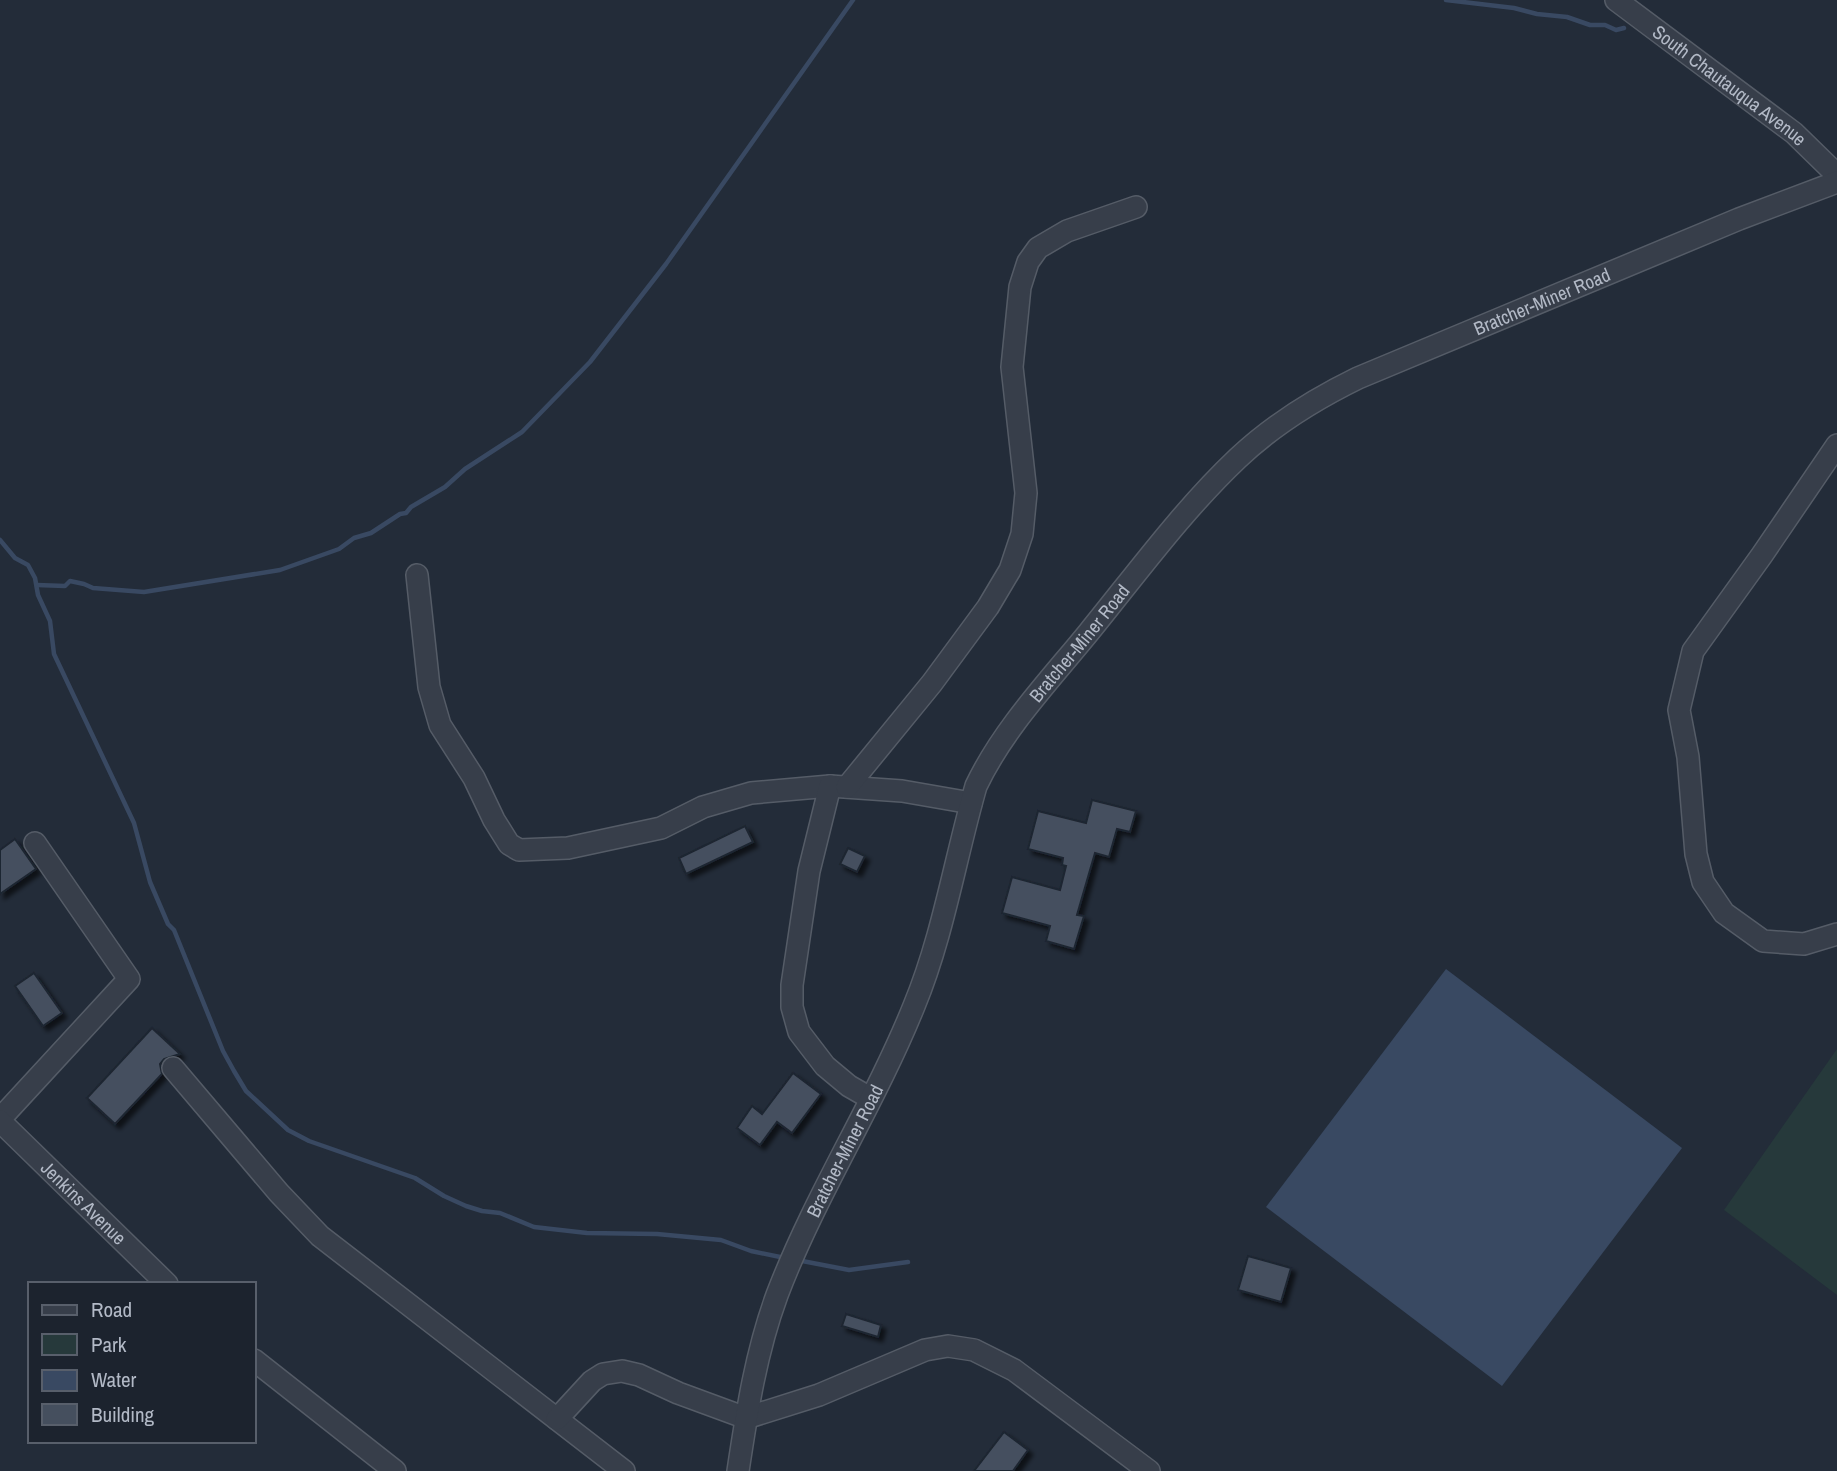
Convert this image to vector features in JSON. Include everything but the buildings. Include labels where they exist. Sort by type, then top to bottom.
[{"type":"street","name":"South Chautauqua Avenue","points":[[1616,0],[1794,133],[1837,175]]},
{"type":"street","name":"Bratcher-Miner Road","points":[[738,1471],[746,1418],[765,1332],[789,1266],[905,1027],[924,979],[944,913],[971,803],[984,769],[1073,651],[1217,478],[1280,424],[1328,393],[1391,362],[1739,219],[1837,182]]},
{"type":"street","points":[[870,1098],[849,1086],[825,1066],[799,1032],[792,1007],[792,985],[809,871],[838,786],[898,726],[988,607],[1010,570],[1022,534],[1026,494],[1012,367],[1020,287],[1028,262],[1038,248],[1067,231],[1136,207]]},
{"type":"street","points":[[1837,445],[1693,651],[1679,710],[1688,757],[1696,853],[1703,882],[1724,913],[1763,941],[1804,944],[1837,934]]},
{"type":"street","points":[[417,575],[429,687],[440,725],[474,778],[509,844],[519,849],[568,848],[661,828],[703,807],[751,793],[838,786],[902,791],[971,803]]},
{"type":"street","points":[[0,1120],[129,979],[35,843]]},
{"type":"street","points":[[173,1068],[279,1193],[320,1236],[624,1471]]},
{"type":"street","name":"Jenkins Avenue","points":[[0,1120],[165,1282]]},
{"type":"street","points":[[557,1419],[592,1381],[603,1374],[622,1371],[639,1375],[678,1393],[746,1418],[819,1395],[925,1350],[948,1346],[974,1349],[1014,1370],[1149,1471]]},
{"type":"street","points":[[256,1362],[395,1471]]},
{"type":"green space","points":[[1837,1049],[1837,1295],[1724,1210]]},
{"type":"water","points":[[1446,969],[1682,1148],[1502,1386],[1266,1207]]},
{"type":"waterway","points":[[37,585],[65,586],[70,581],[93,588],[144,592],[280,570],[339,549],[354,538],[371,533],[445,487],[465,469],[522,432],[590,362],[666,264],[853,0]]},
{"type":"waterway","points":[[1446,0],[1567,17],[1616,30],[1624,28]]},
{"type":"waterway","points":[[0,540],[15,558],[28,565],[35,578],[38,595],[50,621],[54,654],[134,823],[150,882],[168,924],[174,930],[223,1051],[246,1091],[288,1130],[309,1141],[415,1178],[466,1206],[500,1213],[534,1227],[587,1233],[657,1234],[721,1240],[751,1251],[785,1258]]},
{"type":"waterway","points":[[797,1260],[849,1270],[908,1262]]}]
